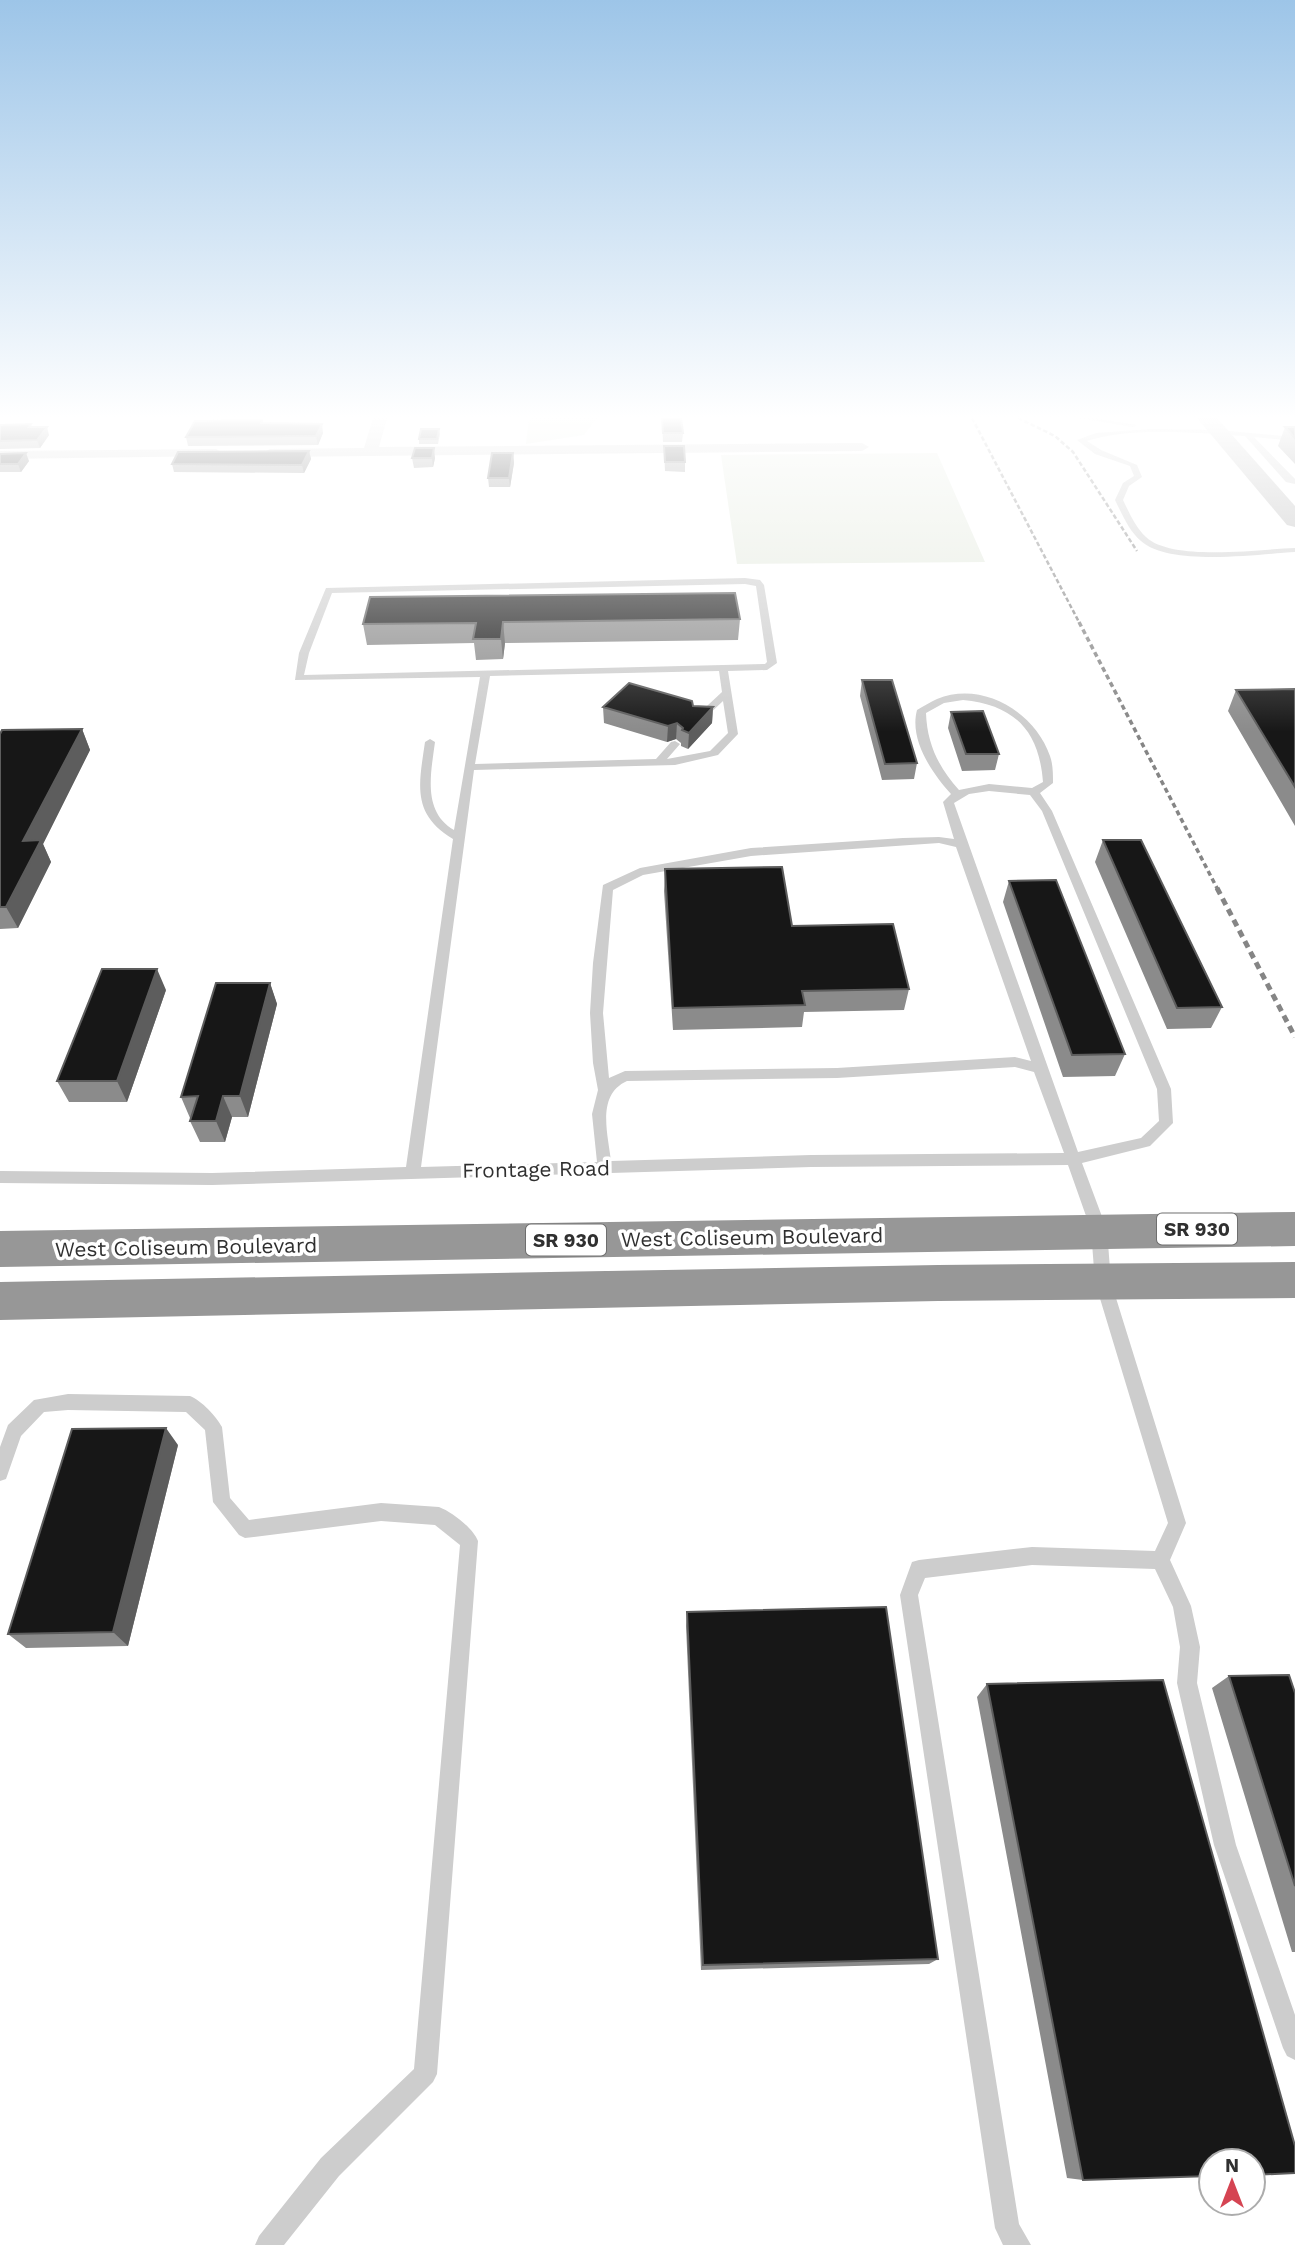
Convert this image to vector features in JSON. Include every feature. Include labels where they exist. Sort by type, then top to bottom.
[{"type":"highway","name":"West Coliseum Boulevard","points":[[0,1249],[1295,1228]]},
{"type":"highway","points":[[0,1301],[1295,1280]]},
{"type":"lane","points":[[1134,523],[1147,543],[1169,550],[1191,553],[1295,550]]},
{"type":"lane","points":[[757,582],[768,623],[772,663],[767,667],[485,675],[298,678],[304,653],[329,590],[757,582]]},
{"type":"lane","points":[[469,767],[658,763],[714,753],[733,734],[723,669]]},
{"type":"lane","points":[[413,1171],[458,837],[485,675]]},
{"type":"lane","points":[[698,719],[726,692]]},
{"type":"lane","points":[[956,793],[939,775],[924,744],[920,727],[921,712],[932,703],[945,699],[991,701],[1023,718],[1038,735],[1049,765],[1048,783],[1034,792],[995,788],[956,793],[948,802],[1099,1230],[1102,1282],[1177,1523],[1160,1560]]},
{"type":"lane","points":[[430,742],[423,796],[442,829],[458,837]]},
{"type":"lane","points":[[658,763],[675,744]]},
{"type":"lane","name":"Frontage Road","points":[[0,1177],[225,1179],[413,1171],[811,1161],[1073,1159],[1145,1142],[1166,1123],[1164,1089],[1047,811],[1034,792]]},
{"type":"lane","points":[[604,1088],[596,1055],[596,1012],[607,888],[640,872],[763,851],[903,841],[939,840],[961,844]]},
{"type":"lane","points":[[605,1168],[600,1101],[604,1088],[612,1079],[625,1076],[838,1073],[1014,1062],[1040,1069]]},
{"type":"lane","points":[[0,1473],[14,1431],[40,1405],[68,1402],[190,1404],[213,1427],[222,1502],[245,1529],[381,1512],[439,1516],[469,1541],[425,2074],[330,2166],[268,2245]]},
{"type":"lane","points":[[1018,2245],[1007,2228],[909,1595],[919,1569],[1032,1556],[1160,1560]]},
{"type":"lane","points":[[1160,1560],[1182,1606],[1190,1647],[1187,1683],[1225,1845],[1295,2048]]},
{"type":"shaded area","points":[[731,523],[968,523],[985,562],[737,564]]},
{"type":"building","points":[[735,593],[740,619],[503,622],[501,639],[473,639],[476,623],[363,624],[370,597]]},
{"type":"building","points":[[862,680],[892,680],[917,763],[885,764]]},
{"type":"building","points":[[629,683],[692,701],[693,706],[713,707],[689,733],[682,730],[677,723],[668,726],[603,707]]},
{"type":"building","points":[[1295,689],[1295,787],[1236,690]]},
{"type":"building","points":[[983,711],[999,754],[966,754],[951,712]]},
{"type":"building","points":[[82,729],[23,841],[41,840],[6,907],[0,907],[0,734],[2,730]]},
{"type":"building","points":[[1103,840],[1141,840],[1222,1007],[1177,1008]]},
{"type":"building","points":[[782,867],[792,926],[893,924],[909,989],[802,991],[805,1005],[673,1008],[665,869]]},
{"type":"building","points":[[1056,880],[1125,1054],[1072,1055],[1009,881]]},
{"type":"building","points":[[102,969],[157,969],[117,1081],[57,1081]]},
{"type":"building","points":[[216,983],[270,983],[240,1096],[223,1096],[216,1121],[190,1121],[198,1096],[181,1097]]},
{"type":"building","points":[[166,1428],[113,1632],[8,1634],[72,1429]]},
{"type":"building","points":[[886,1607],[938,1959],[703,1965],[687,1612]]},
{"type":"building","points":[[1289,1675],[1295,1693],[1295,1886],[1229,1676]]},
{"type":"building","points":[[1163,1680],[1295,2146],[1295,2173],[1267,2174],[1267,2147],[1197,2147],[1197,2176],[1083,2180],[987,1684]]},
{"type":"railway","points":[[1027,523],[1080,624]]},
{"type":"railway","points":[[1119,523],[1137,551]]},
{"type":"railway","points":[[1079,622],[1218,890]]},
{"type":"railway","points":[[1217,888],[1295,1037]]}]
